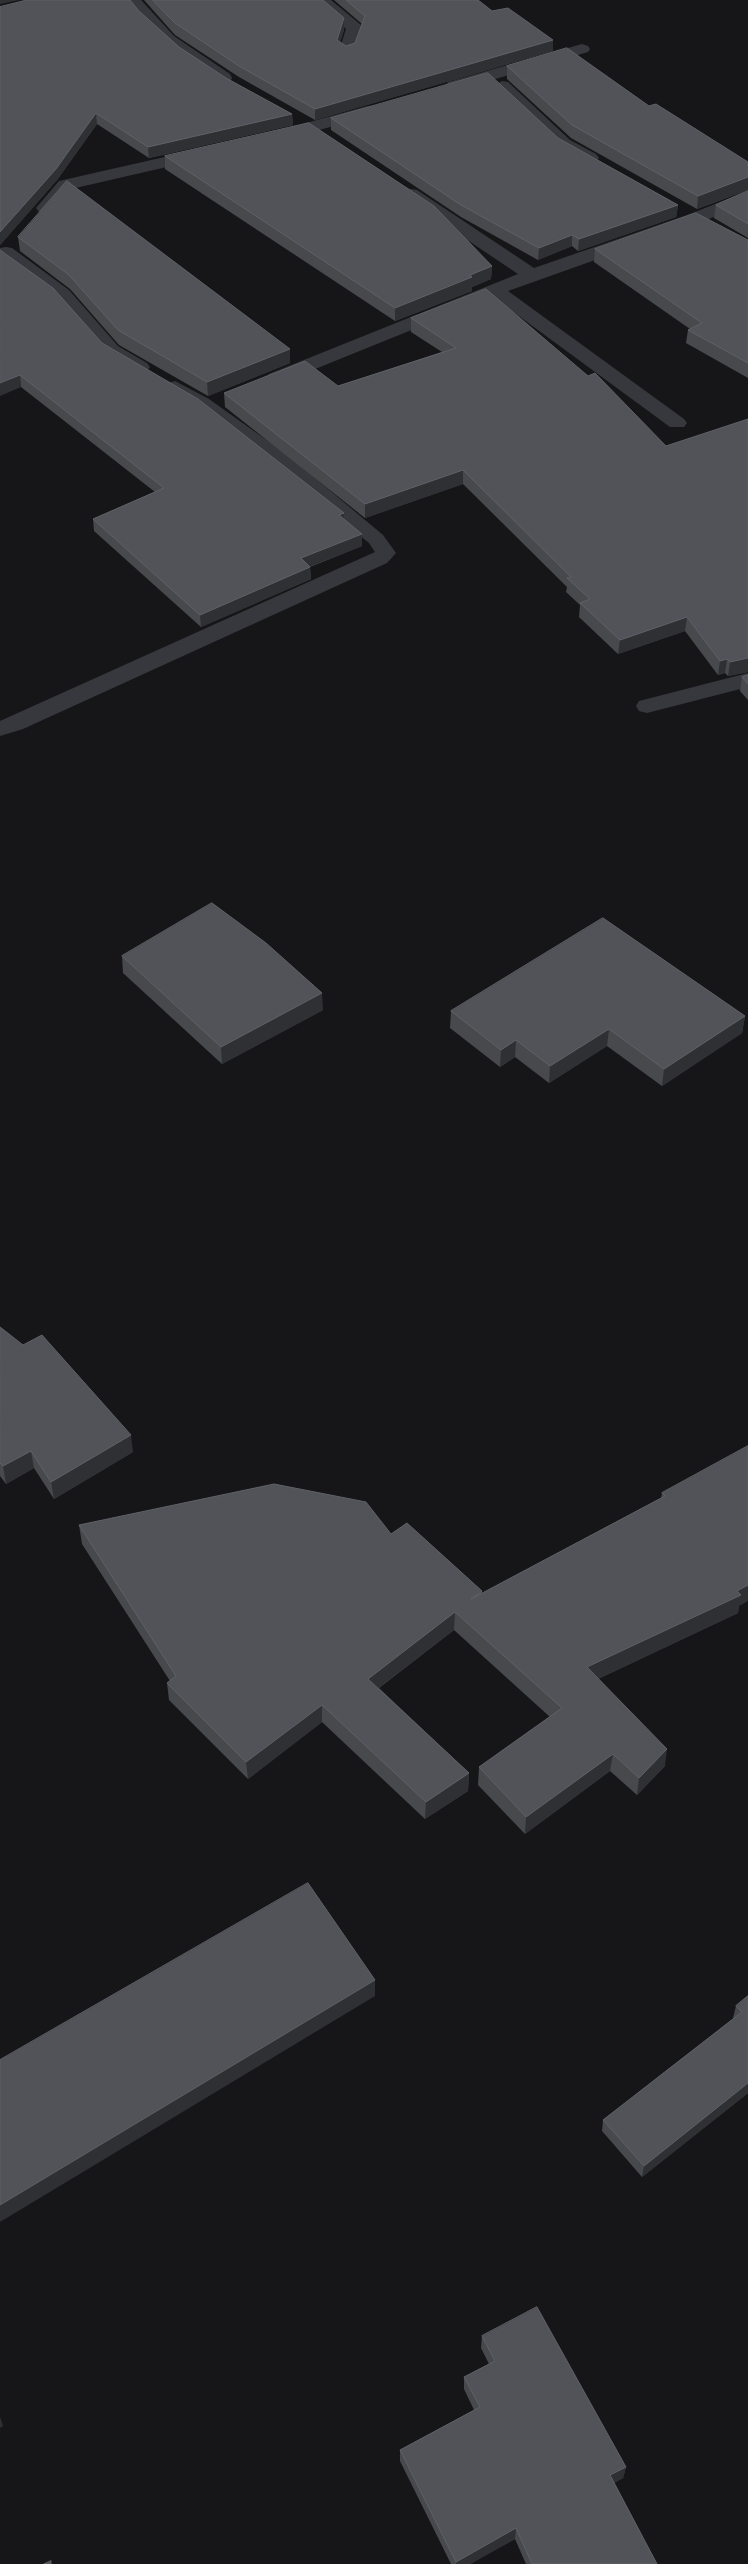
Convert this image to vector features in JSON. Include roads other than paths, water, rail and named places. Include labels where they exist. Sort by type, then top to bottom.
[{"type":"street","points":[[132,0],[168,39],[240,88]]},
{"type":"street","points":[[321,0],[355,28],[347,51]]},
{"type":"street","points":[[434,92],[582,49]]},
{"type":"street","points":[[490,75],[564,144],[605,167]]},
{"type":"street","points":[[265,139],[313,128],[387,106]]},
{"type":"street","points":[[289,114],[329,139]]},
{"type":"street","points":[[32,222],[65,185],[218,150]]},
{"type":"street","points":[[394,182],[532,276]]},
{"type":"street","points":[[261,384],[532,276],[696,218],[748,196]]},
{"type":"street","points":[[680,208],[714,227]]},
{"type":"street","points":[[0,729],[15,724],[380,559],[386,553],[376,539],[263,447],[216,402],[111,350],[62,294],[3,252],[19,237]]},
{"type":"street","points":[[496,291],[677,422]]},
{"type":"street","points":[[647,706],[748,680]]}]
